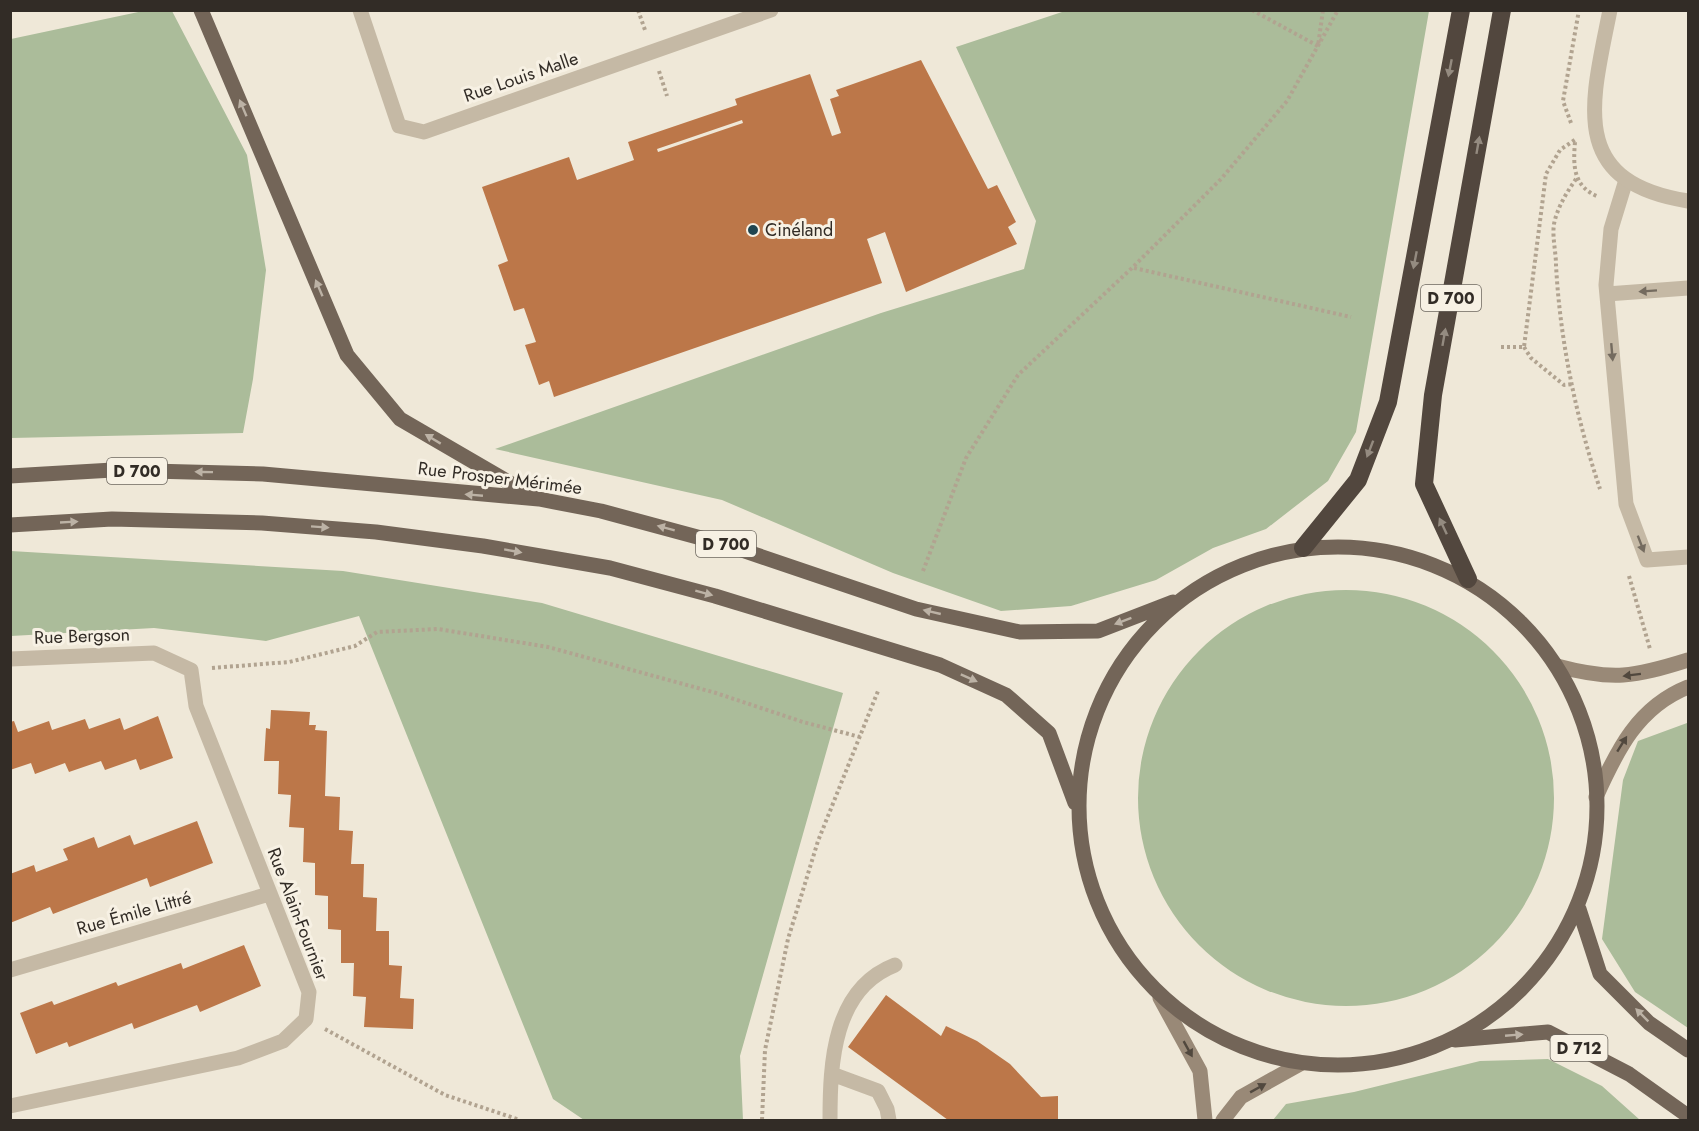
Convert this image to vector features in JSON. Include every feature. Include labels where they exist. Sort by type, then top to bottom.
[{"type":"highway","name":"D 700","points":[[1303,548],[1358,480],[1388,402],[1461,10]]},
{"type":"highway","name":"D 700","points":[[1468,579],[1424,484],[1433,395],[1502,10]]},
{"type":"main road","points":[[201,10],[347,355],[400,419],[539,500]]},
{"type":"main road","name":"Rue Prosper Mérimée","points":[[10,476],[113,470],[263,474],[350,480],[539,500],[601,511],[727,545],[916,609],[1020,632],[1098,631],[1177,600]]},
{"type":"main road","points":[[10,525],[112,519],[262,523],[376,532],[483,546],[610,568],[705,593],[940,665],[1006,694],[1049,733],[1076,806],[1085,874],[1116,944],[1160,998],[1230,1044],[1300,1064],[1379,1064],[1455,1040],[1532,982],[1578,909],[1599,833],[1594,748],[1565,676],[1524,622],[1468,579],[1390,550],[1303,548],[1237,565],[1177,600],[1121,661],[1088,727],[1076,806]]},
{"type":"main road","points":[[1578,909],[1600,974],[1649,1023],[1689,1050]]},
{"type":"main road","name":"D 712","points":[[1455,1040],[1548,1032],[1629,1074],[1689,1116]]},
{"type":"street","name":"Rue Louis Malle","points":[[360,10],[399,126],[424,132],[763,12]]},
{"type":"street","points":[[1610,10],[1595,83],[1594,124],[1603,153],[1612,169],[1626,180],[1651,191],[1689,201]]},
{"type":"street","points":[[1626,180],[1611,229],[1607,294],[1626,504],[1647,560],[1689,557]]},
{"type":"street","points":[[1607,294],[1689,288]]},
{"type":"street","name":"Rue Bergson","points":[[10,659],[154,653],[191,669]]},
{"type":"street","points":[[1557,666],[1589,674],[1632,676],[1689,660]]},
{"type":"street","name":"Rue Alain-Fournier","points":[[191,669],[196,706],[309,992],[306,1019]]},
{"type":"street","points":[[1596,797],[1618,748],[1634,726],[1654,706],[1689,687]]},
{"type":"street","name":"Rue Émile Littré","points":[[10,970],[269,894]]},
{"type":"street","points":[[830,1120],[836,1034],[859,987],[883,970],[895,965]]},
{"type":"street","points":[[1160,998],[1200,1071],[1205,1120]]},
{"type":"street","points":[[10,1106],[238,1058],[283,1041],[306,1019]]},
{"type":"street","points":[[1223,1120],[1241,1097],[1300,1064]]},
{"type":"street","points":[[832,1074],[878,1091],[887,1109],[889,1120]]},
{"type":"path","points":[[1251,10],[1318,46]]},
{"type":"path","points":[[1318,46],[1323,10]]},
{"type":"path","points":[[923,571],[966,458],[1018,375],[1133,267],[1221,179],[1287,101],[1338,10]]},
{"type":"path","points":[[1573,384],[1564,385],[1531,358],[1524,347],[1545,174],[1560,150],[1594,124]]},
{"type":"path","points":[[1133,267],[1352,317]]},
{"type":"path","points":[[1501,347],[1524,347]]},
{"type":"path","points":[[191,669],[289,662],[355,646],[377,632],[438,629],[549,647],[716,693],[803,722],[860,737]]},
{"type":"path","points":[[762,1120],[765,1050],[789,939],[818,842],[878,691]]},
{"type":"path","points":[[306,1019],[445,1095],[520,1120]]},
{"type":"green space","points":[[1068,10],[1429,11],[1356,432],[1328,481],[1266,529],[1213,548],[1156,580],[1071,606],[1001,611],[893,573],[722,500],[495,449],[881,313],[1024,269],[1036,221],[956,47]]},
{"type":"green space","points":[[143,11],[172,11],[247,155],[266,270],[253,379],[243,433],[11,438],[11,39]]},
{"type":"green space","points":[[11,551],[343,571],[542,603],[843,693],[740,1056],[743,1120],[584,1120],[553,1099],[359,616],[266,641],[154,628],[11,636]]},
{"type":"green space","points":[[1346,590],[1387,594],[1426,605],[1462,625],[1493,651],[1519,682],[1539,718],[1550,757],[1554,798],[1550,839],[1539,878],[1519,914],[1493,945],[1462,971],[1426,991],[1387,1002],[1346,1006],[1305,1002],[1266,991],[1230,971],[1199,945],[1173,914],[1153,878],[1142,839],[1138,798],[1142,757],[1153,718],[1173,682],[1199,651],[1230,625],[1266,605],[1305,594]]},
{"type":"green space","points":[[1687,723],[1688,1028],[1635,992],[1602,939],[1623,780],[1638,741]]},
{"type":"green space","points":[[1548,1059],[1602,1086],[1640,1120],[1273,1120],[1286,1104],[1354,1092],[1480,1061]]},
{"type":"building","name":"Cinéland","points":[[921,60],[988,189],[997,185],[1016,222],[1008,227],[1017,244],[906,292],[885,232],[867,239],[882,283],[554,397],[549,381],[539,385],[525,345],[536,342],[524,308],[514,311],[498,265],[508,261],[482,187],[569,157],[577,180],[634,160],[628,142],[737,105],[735,99],[810,74],[832,136],[841,133],[830,99],[839,96],[836,90]],"holes":[[[742,120],[743,123],[658,152],[657,149]]]},
{"type":"building","points":[[271,710],[310,712],[309,725],[316,725],[315,730],[327,731],[325,796],[340,797],[339,830],[353,831],[351,864],[364,864],[363,897],[377,898],[376,931],[389,931],[389,965],[402,966],[400,998],[414,999],[413,1029],[364,1027],[366,997],[353,996],[354,963],[341,963],[341,930],[328,929],[328,896],[315,895],[315,863],[303,862],[304,828],[289,827],[291,795],[278,794],[279,761],[264,761],[266,728],[270,729]]},
{"type":"building","points":[[158,716],[173,758],[140,770],[136,759],[105,770],[101,761],[69,772],[65,763],[35,774],[31,763],[10,770],[10,722],[14,721],[18,732],[49,721],[52,730],[85,719],[89,729],[120,718],[124,730]]},
{"type":"building","points":[[197,821],[213,863],[150,887],[147,878],[53,914],[50,907],[10,923],[10,874],[34,865],[36,872],[68,860],[63,849],[94,837],[98,848],[130,835],[134,845]]},
{"type":"building","points":[[244,945],[261,986],[200,1012],[197,1005],[134,1029],[132,1023],[69,1047],[67,1042],[36,1054],[20,1013],[52,1001],[54,1005],[116,982],[118,986],[181,963],[183,969]]},
{"type":"building","points":[[886,995],[941,1036],[946,1026],[977,1041],[1010,1064],[1041,1097],[1058,1096],[1058,1120],[948,1120],[848,1047]]},
{"type":"place","name":"Cinéland","points":[[753,230]]}]
